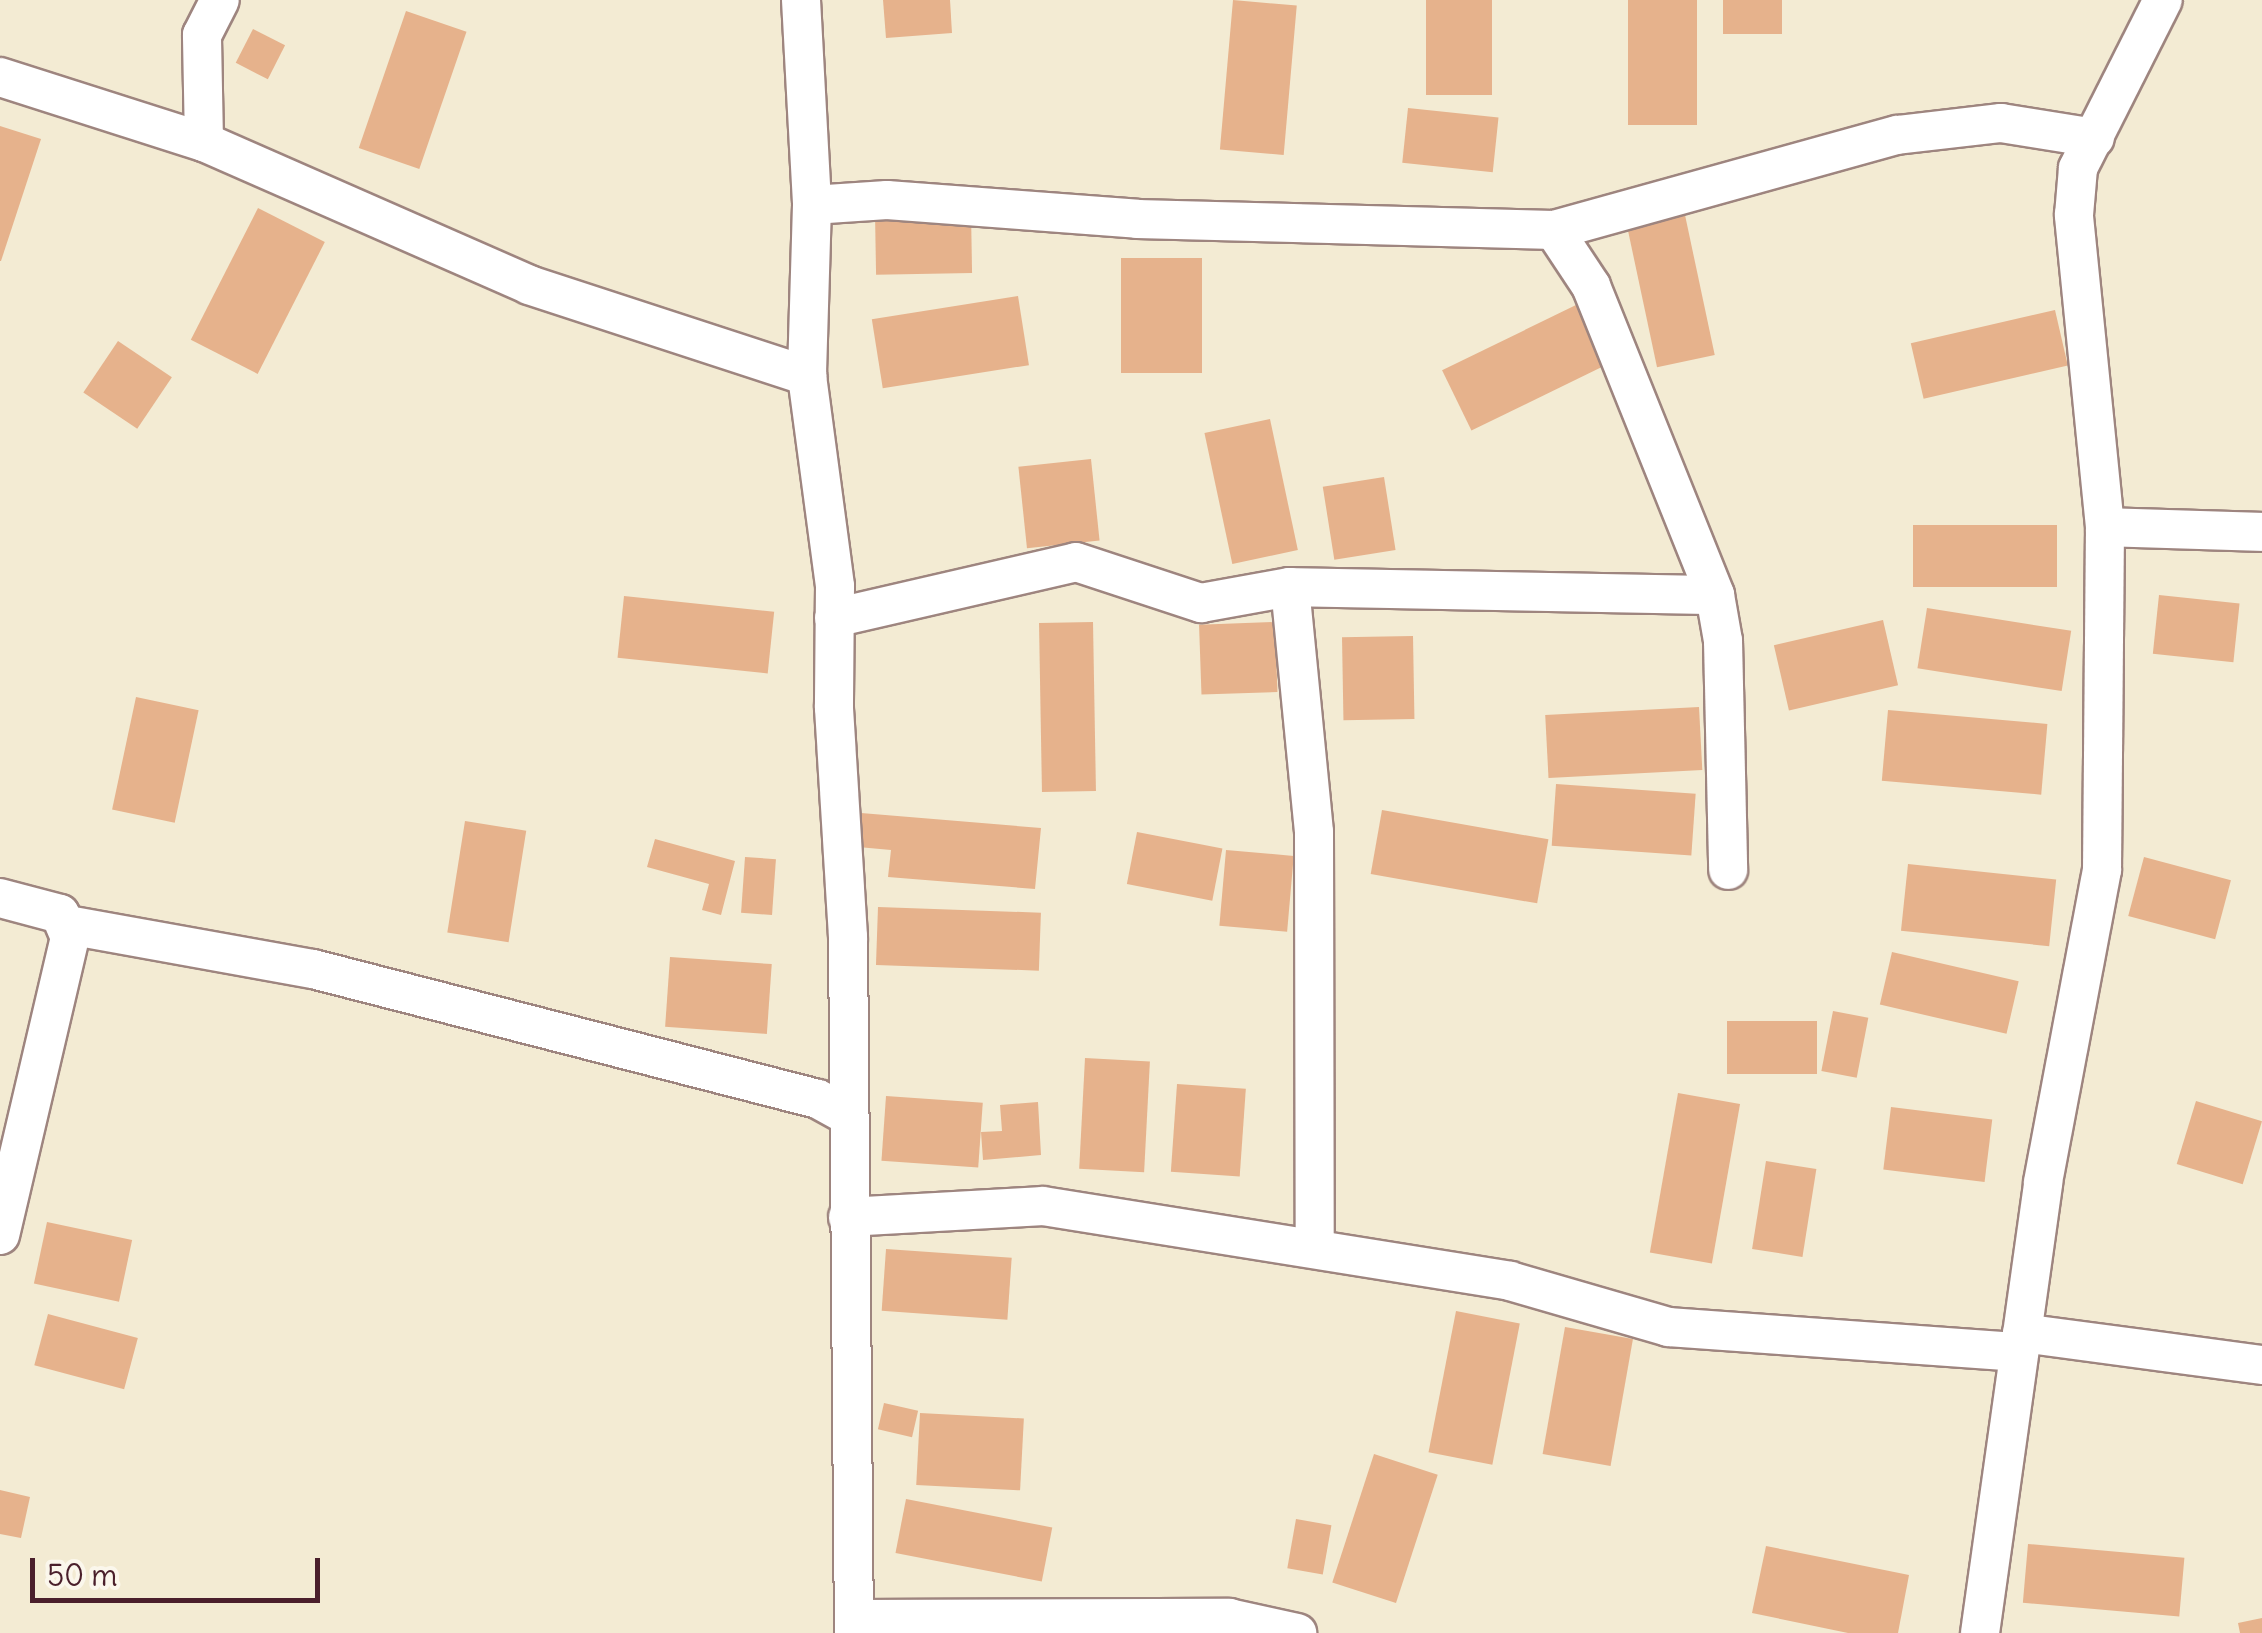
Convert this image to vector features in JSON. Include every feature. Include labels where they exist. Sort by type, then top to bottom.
[{"type":"street","points":[[204,142],[202,35],[220,0]]},
{"type":"street","points":[[801,0],[812,205],[807,376],[834,618],[848,937],[846,1115],[854,1626],[1230,1618],[1297,1633]]},
{"type":"street","points":[[1980,1633],[2043,1182],[2102,870],[2105,527],[2074,215],[2078,168],[2163,0]]},
{"type":"street","points":[[0,77],[204,142],[529,284],[807,376]]},
{"type":"street","points":[[812,205],[887,200],[1137,219],[1554,230],[1898,135],[2000,123],[2096,138]]},
{"type":"street","points":[[1554,230],[1591,286],[1715,595],[1724,642],[1728,870]]},
{"type":"street","points":[[2105,527],[2262,532]]},
{"type":"street","points":[[834,618],[1076,562],[1201,603],[1290,587],[1715,595]]},
{"type":"street","points":[[1290,587],[1314,832],[1315,1246]]},
{"type":"street","points":[[0,898],[60,914],[68,925],[313,969],[818,1098],[846,1115]]},
{"type":"street","points":[[0,1235],[68,925]]},
{"type":"street","points":[[848,1217],[1042,1206],[1315,1246],[1510,1281],[1668,1327],[2020,1343],[2262,1365]]},
{"type":"building","points":[[883,0],[950,0],[952,33],[886,38]]},
{"type":"building","points":[[1233,0],[1297,6],[1284,155],[1220,149]]},
{"type":"building","points":[[1426,0],[1492,0],[1492,95],[1426,95]]},
{"type":"building","points":[[1628,0],[1697,0],[1697,125],[1628,125]]},
{"type":"building","points":[[1723,0],[1782,0],[1782,34],[1723,34]]},
{"type":"building","points":[[406,11],[467,32],[419,169],[359,148]]},
{"type":"building","points":[[253,29],[285,45],[268,79],[236,63]]},
{"type":"building","points":[[1408,108],[1499,118],[1493,172],[1402,163]]},
{"type":"building","points":[[0,126],[41,139],[1,261],[0,261]]},
{"type":"building","points":[[258,208],[325,242],[258,374],[191,340]]},
{"type":"building","points":[[971,212],[972,273],[876,275],[875,214]]},
{"type":"building","points":[[1685,215],[1715,355],[1657,367],[1627,227]]},
{"type":"building","points":[[1121,258],[1202,258],[1202,373],[1121,373]]},
{"type":"building","points":[[1018,296],[1029,365],[883,388],[872,319]]},
{"type":"building","points":[[1576,305],[1605,365],[1471,431],[1442,370]]},
{"type":"building","points":[[2055,310],[2068,366],[1924,399],[1911,343]]},
{"type":"building","points":[[118,341],[172,377],[137,429],[83,392]]},
{"type":"building","points":[[1270,419],[1298,550],[1232,564],[1204,433]]},
{"type":"building","points":[[1091,459],[1100,541],[1027,548],[1018,467]]},
{"type":"building","points":[[1384,477],[1396,550],[1334,560],[1323,487]]},
{"type":"building","points":[[1913,525],[2057,525],[2057,587],[1913,587]]},
{"type":"building","points":[[2159,595],[2240,603],[2233,662],[2153,654]]},
{"type":"building","points":[[624,596],[774,612],[768,673],[618,658]]},
{"type":"building","points":[[1927,608],[2071,631],[2062,691],[1917,668]]},
{"type":"building","points":[[1883,620],[1898,685],[1789,710],[1774,645]]},
{"type":"building","points":[[1093,622],[1096,791],[1042,792],[1039,623]]},
{"type":"building","points":[[1275,622],[1277,692],[1201,695],[1199,625]]},
{"type":"building","points":[[1413,636],[1414,719],[1343,720],[1342,637]]},
{"type":"building","points":[[136,697],[199,710],[175,823],[112,809]]},
{"type":"building","points":[[1699,707],[1702,770],[1549,778],[1545,715]]},
{"type":"building","points":[[1888,710],[2047,724],[2041,795],[1882,781]]},
{"type":"building","points":[[1556,784],[1696,794],[1691,856],[1552,846]]},
{"type":"building","points":[[1382,810],[1548,839],[1537,903],[1371,874]]},
{"type":"building","points":[[861,813],[1041,828],[1035,889],[888,877],[891,850],[858,847]]},
{"type":"building","points":[[465,821],[526,831],[509,942],[447,933]]},
{"type":"building","points":[[1137,832],[1222,849],[1212,901],[1127,884]]},
{"type":"building","points":[[655,839],[735,861],[721,915],[702,910],[709,884],[647,867]]},
{"type":"building","points":[[1226,850],[1294,856],[1287,932],[1219,926]]},
{"type":"building","points":[[745,857],[776,859],[772,915],[741,913]]},
{"type":"building","points":[[2144,857],[2231,880],[2215,939],[2128,916]]},
{"type":"building","points":[[1908,864],[2056,880],[2049,946],[1901,931]]},
{"type":"building","points":[[878,907],[1041,913],[1039,971],[876,965]]},
{"type":"building","points":[[1892,952],[2019,981],[2007,1034],[1880,1005]]},
{"type":"building","points":[[670,957],[772,964],[767,1034],[665,1027]]},
{"type":"building","points":[[1833,1011],[1868,1018],[1857,1078],[1821,1071]]},
{"type":"building","points":[[1727,1021],[1817,1021],[1817,1074],[1727,1074]]},
{"type":"building","points":[[1085,1058],[1150,1061],[1144,1172],[1079,1169]]},
{"type":"building","points":[[1177,1084],[1246,1089],[1240,1177],[1171,1172]]},
{"type":"building","points":[[1678,1093],[1740,1104],[1712,1263],[1650,1253]]},
{"type":"building","points":[[886,1096],[983,1103],[978,1168],[881,1161]]},
{"type":"building","points":[[2196,1101],[2262,1121],[2243,1184],[2177,1164]]},
{"type":"building","points":[[1038,1102],[1041,1155],[983,1160],[981,1132],[1002,1131],[1000,1105]]},
{"type":"building","points":[[1891,1107],[1992,1119],[1985,1182],[1883,1170]]},
{"type":"building","points":[[1766,1161],[1816,1169],[1802,1257],[1752,1249]]},
{"type":"building","points":[[47,1222],[132,1240],[119,1302],[34,1284]]},
{"type":"building","points":[[886,1249],[1012,1258],[1007,1320],[882,1311]]},
{"type":"building","points":[[1456,1311],[1520,1323],[1492,1465],[1429,1452]]},
{"type":"building","points":[[48,1314],[138,1338],[124,1389],[34,1365]]},
{"type":"building","points":[[1565,1327],[1633,1339],[1611,1466],[1543,1454]]},
{"type":"building","points":[[884,1403],[918,1411],[912,1437],[878,1429]]},
{"type":"building","points":[[920,1413],[1024,1418],[1020,1490],[916,1485]]},
{"type":"building","points":[[1374,1454],[1438,1475],[1396,1603],[1332,1582]]},
{"type":"building","points":[[0,1490],[30,1497],[21,1538],[0,1534]]},
{"type":"building","points":[[906,1499],[1052,1527],[1042,1581],[896,1553]]},
{"type":"building","points":[[1296,1519],[1331,1525],[1323,1574],[1287,1568]]},
{"type":"building","points":[[2028,1544],[2184,1558],[2179,1616],[2023,1603]]},
{"type":"building","points":[[1766,1546],[1909,1575],[1898,1633],[1848,1633],[1752,1613]]},
{"type":"building","points":[[2262,1618],[2262,1633],[2240,1633],[2238,1623]]}]
